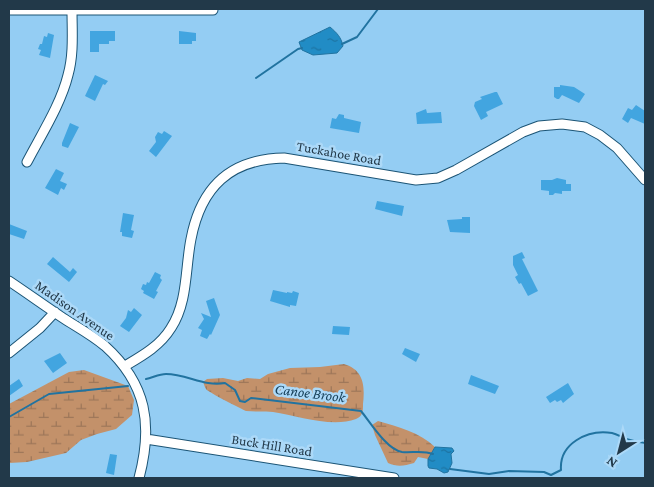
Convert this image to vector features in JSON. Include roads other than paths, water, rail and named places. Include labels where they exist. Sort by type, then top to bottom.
[{"type":"street","points":[[9,10],[213,10]]},
{"type":"street","points":[[27,162],[59,99],[68,75],[72,50],[72,10]]},
{"type":"street","name":"Tuckahoe Road","points":[[125,366],[158,344],[172,327],[180,309],[191,239],[200,209],[209,192],[220,180],[236,169],[252,162],[265,158],[284,158],[416,180],[438,178],[456,170],[523,132],[539,126],[562,124],[585,127],[600,135],[617,148],[645,180]]},
{"type":"street","name":"Madison Avenue","points":[[9,281],[104,345],[125,366],[142,398],[145,416],[146,439],[139,478]]},
{"type":"street","points":[[9,353],[40,328],[55,312]]},
{"type":"street","name":"Buck Hill Road","points":[[146,439],[394,478]]},
{"type":"water","points":[[330,27],[338,35],[343,46],[337,53],[313,55],[302,50],[299,42]]},
{"type":"water","points":[[435,447],[452,448],[454,451],[451,454],[452,463],[448,472],[444,473],[437,469],[429,468],[428,459]]},
{"type":"waterway","points":[[342,44],[357,37],[378,9]]},
{"type":"waterway","points":[[256,78],[302,48]]},
{"type":"waterway","name":"Canoe Brook","points":[[146,379],[163,374],[210,383],[225,383],[235,390],[240,401],[245,402],[251,398],[361,411],[385,441],[396,450],[433,454]]},
{"type":"waterway","name":"Canoe Brook","points":[[9,417],[49,394],[128,386]]},
{"type":"waterway","name":"Canoe Brook","points":[[450,469],[489,474],[509,471],[544,472],[551,475],[561,470],[565,453],[576,440],[584,436],[593,433],[612,433],[628,440],[645,443]]}]
